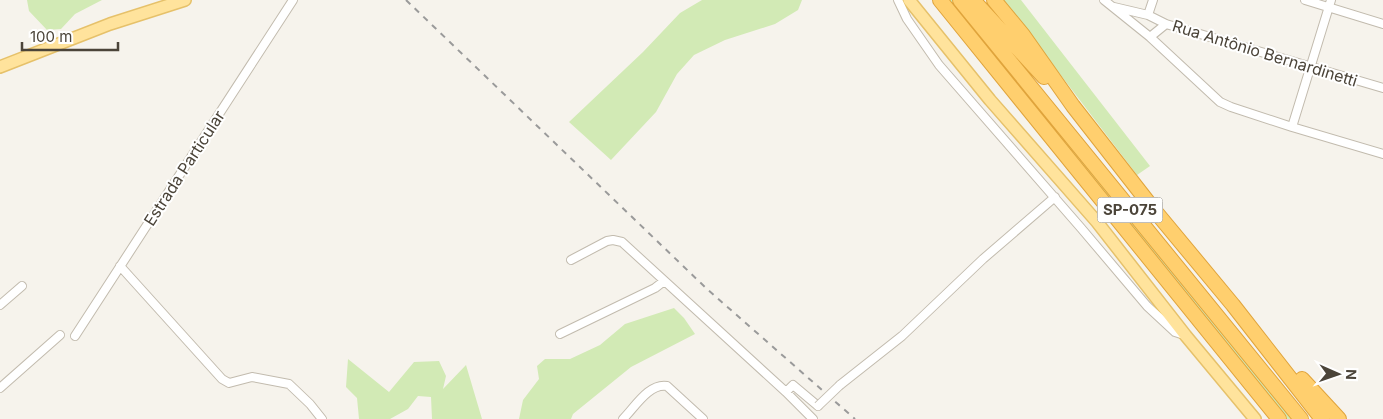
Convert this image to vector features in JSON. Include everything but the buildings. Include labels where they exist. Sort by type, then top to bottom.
[{"type":"highway","name":"SP-075","points":[[940,0],[1279,419]]},
{"type":"highway","name":"SP-075","points":[[960,0],[1301,419]]},
{"type":"highway","points":[[973,0],[1072,106]]},
{"type":"highway","points":[[994,0],[1023,36],[1072,106],[1155,211],[1233,305],[1322,419]]},
{"type":"highway","points":[[1233,305],[1339,419]]},
{"type":"main road","points":[[0,59],[161,0]]},
{"type":"main road","points":[[0,67],[110,24],[184,0]]},
{"type":"main road","points":[[909,0],[990,100],[1097,222],[1186,336],[1255,419]]},
{"type":"street","name":"Estrada Particular","points":[[75,336],[293,0]]},
{"type":"street","points":[[898,0],[907,19],[939,65],[1055,197],[1147,306],[1175,332],[1186,336]]},
{"type":"street","points":[[1104,0],[1150,37],[1220,102],[1292,127],[1383,154]]},
{"type":"street","points":[[1148,15],[1153,0]]},
{"type":"street","points":[[1305,0],[1330,4],[1383,24]]},
{"type":"street","points":[[1292,127],[1330,4]]},
{"type":"street","name":"Rua Antônio Bernardinetti","points":[[1112,7],[1148,15],[1166,24],[1383,88]]},
{"type":"street","points":[[1150,37],[1166,24]]},
{"type":"street","points":[[786,392],[793,385],[818,406],[902,336],[982,259],[1055,197]]},
{"type":"street","points":[[571,260],[607,241],[622,242],[813,419]]},
{"type":"street","points":[[120,266],[222,379],[229,383],[252,378],[289,384],[322,419]]},
{"type":"street","points":[[560,334],[655,288],[664,281]]},
{"type":"street","points":[[0,305],[22,286]]},
{"type":"street","points":[[0,388],[60,335]]},
{"type":"street","points":[[623,419],[651,390],[659,386],[667,386],[703,419]]},
{"type":"green space","points":[[27,0],[102,0],[75,14],[61,29],[47,30],[29,11]]},
{"type":"green space","points":[[702,0],[802,0],[798,10],[775,24],[725,40],[694,55],[677,74],[656,112],[611,160],[569,122],[643,52],[680,13]]},
{"type":"green space","points":[[945,0],[954,0],[1296,419],[1283,419]]},
{"type":"green space","points":[[1000,0],[1021,0],[1150,166],[1137,175],[1050,61]]},
{"type":"green space","points":[[674,308],[695,334],[631,367],[573,414],[571,419],[519,419],[523,400],[539,379],[537,366],[545,359],[570,359],[600,345],[625,324]]},
{"type":"green space","points":[[348,359],[389,392],[414,362],[439,361],[446,376],[443,389],[466,365],[482,419],[432,419],[431,397],[418,396],[408,409],[390,419],[359,419],[357,398],[346,387]]},
{"type":"railway","points":[[406,0],[707,289],[855,419]]}]
